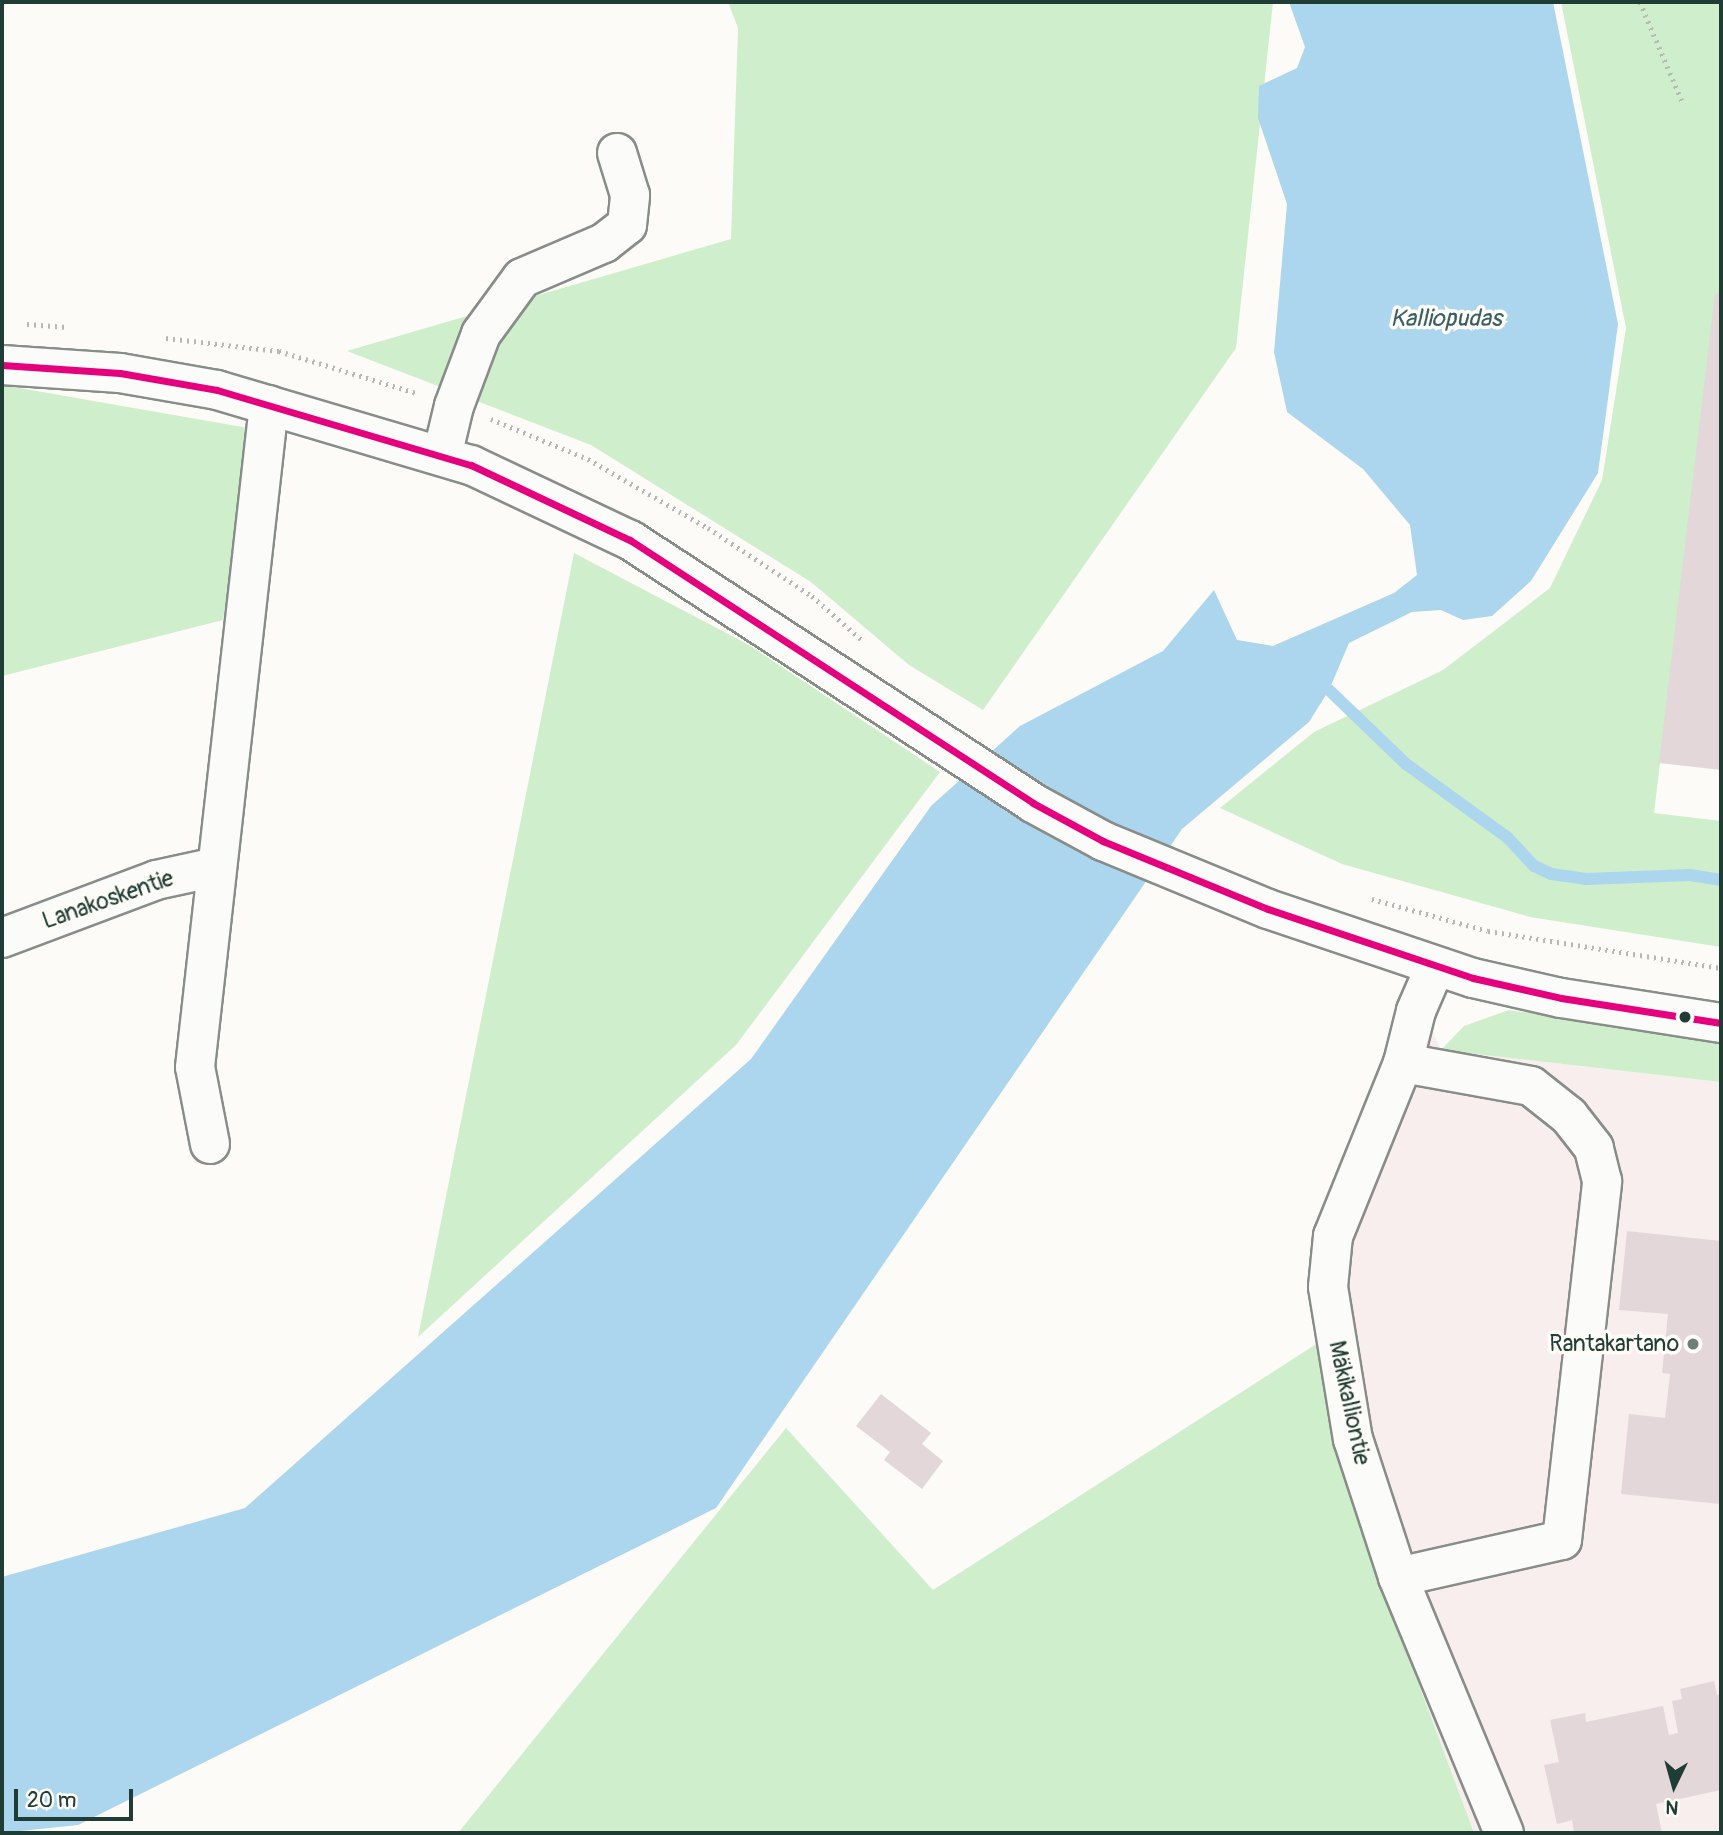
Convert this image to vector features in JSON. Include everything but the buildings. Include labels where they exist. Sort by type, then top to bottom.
[{"type":"street","points":[[442,456],[454,406],[481,334],[522,278],[604,243],[627,225],[630,195],[617,153]]},
{"type":"street","points":[[2,365],[120,373],[217,390],[442,456],[630,540],[1033,803],[1103,841],[1268,909],[1436,967],[1560,998],[1721,1023]]},
{"type":"street","points":[[210,1144],[194,1067],[269,405]]},
{"type":"street","name":"Lanakoskentie","points":[[2,938],[156,880],[216,867]]},
{"type":"street","name":"Mäkikalliontie","points":[[1436,967],[1416,1011],[1403,1063],[1333,1236],[1328,1287],[1353,1439],[1398,1577],[1504,1833]]},
{"type":"street","points":[[1398,1577],[1562,1540],[1602,1181],[1594,1148],[1569,1116],[1531,1086],[1403,1063]]},
{"type":"path","points":[[1640,2],[1682,101]]},
{"type":"path","points":[[1368,898],[1488,931],[1721,968]]},
{"type":"shaded area","points":[[1413,986],[1441,1050],[1721,1082],[1721,1833],[1474,1833],[1382,1585],[1321,1341]]},
{"type":"green space","points":[[728,2],[1273,2],[1236,348],[983,710],[909,665],[811,582],[591,445],[347,351],[731,239],[738,28]]},
{"type":"green space","points":[[1561,2],[1721,2],[1721,294],[1716,294],[1654,813],[1721,821],[1721,947],[1530,917],[1342,864],[1220,808],[1314,732],[1443,670],[1550,588],[1602,480],[1626,328]]},
{"type":"green space","points":[[2,385],[254,429],[223,620],[2,676]]},
{"type":"green space","points":[[574,553],[749,645],[940,772],[736,1045],[418,1337]]},
{"type":"green space","points":[[1509,1010],[1721,1040],[1721,1082],[1441,1050],[1464,1026]]},
{"type":"green space","points":[[1321,1341],[1382,1585],[1474,1833],[458,1833],[786,1428],[933,1590]]},
{"type":"water","name":"Kalliopudas","points":[[1289,2],[1553,2],[1618,324],[1598,473],[1531,581],[1492,616],[1463,620],[1441,610],[1412,612],[1349,643],[1329,690],[1309,722],[1182,829],[716,1508],[78,1825],[2,1833],[2,1577],[245,1508],[751,1059],[931,806],[1020,726],[1163,651],[1214,590],[1237,640],[1273,646],[1394,593],[1417,575],[1410,525],[1363,469],[1287,412],[1274,352],[1287,204],[1258,118],[1259,86],[1297,68],[1305,47]]},
{"type":"waterway","points":[[1329,690],[1406,764],[1507,837],[1534,866],[1551,874],[1586,879],[1690,875],[1721,880]]},
{"type":"transit line","points":[[2,365],[120,373],[217,390],[471,465],[630,540],[1033,803],[1103,841],[1268,909],[1473,978],[1561,998],[1721,1023]]},
{"type":"place","name":"Rantakartano","points":[[1693,1344]]}]
